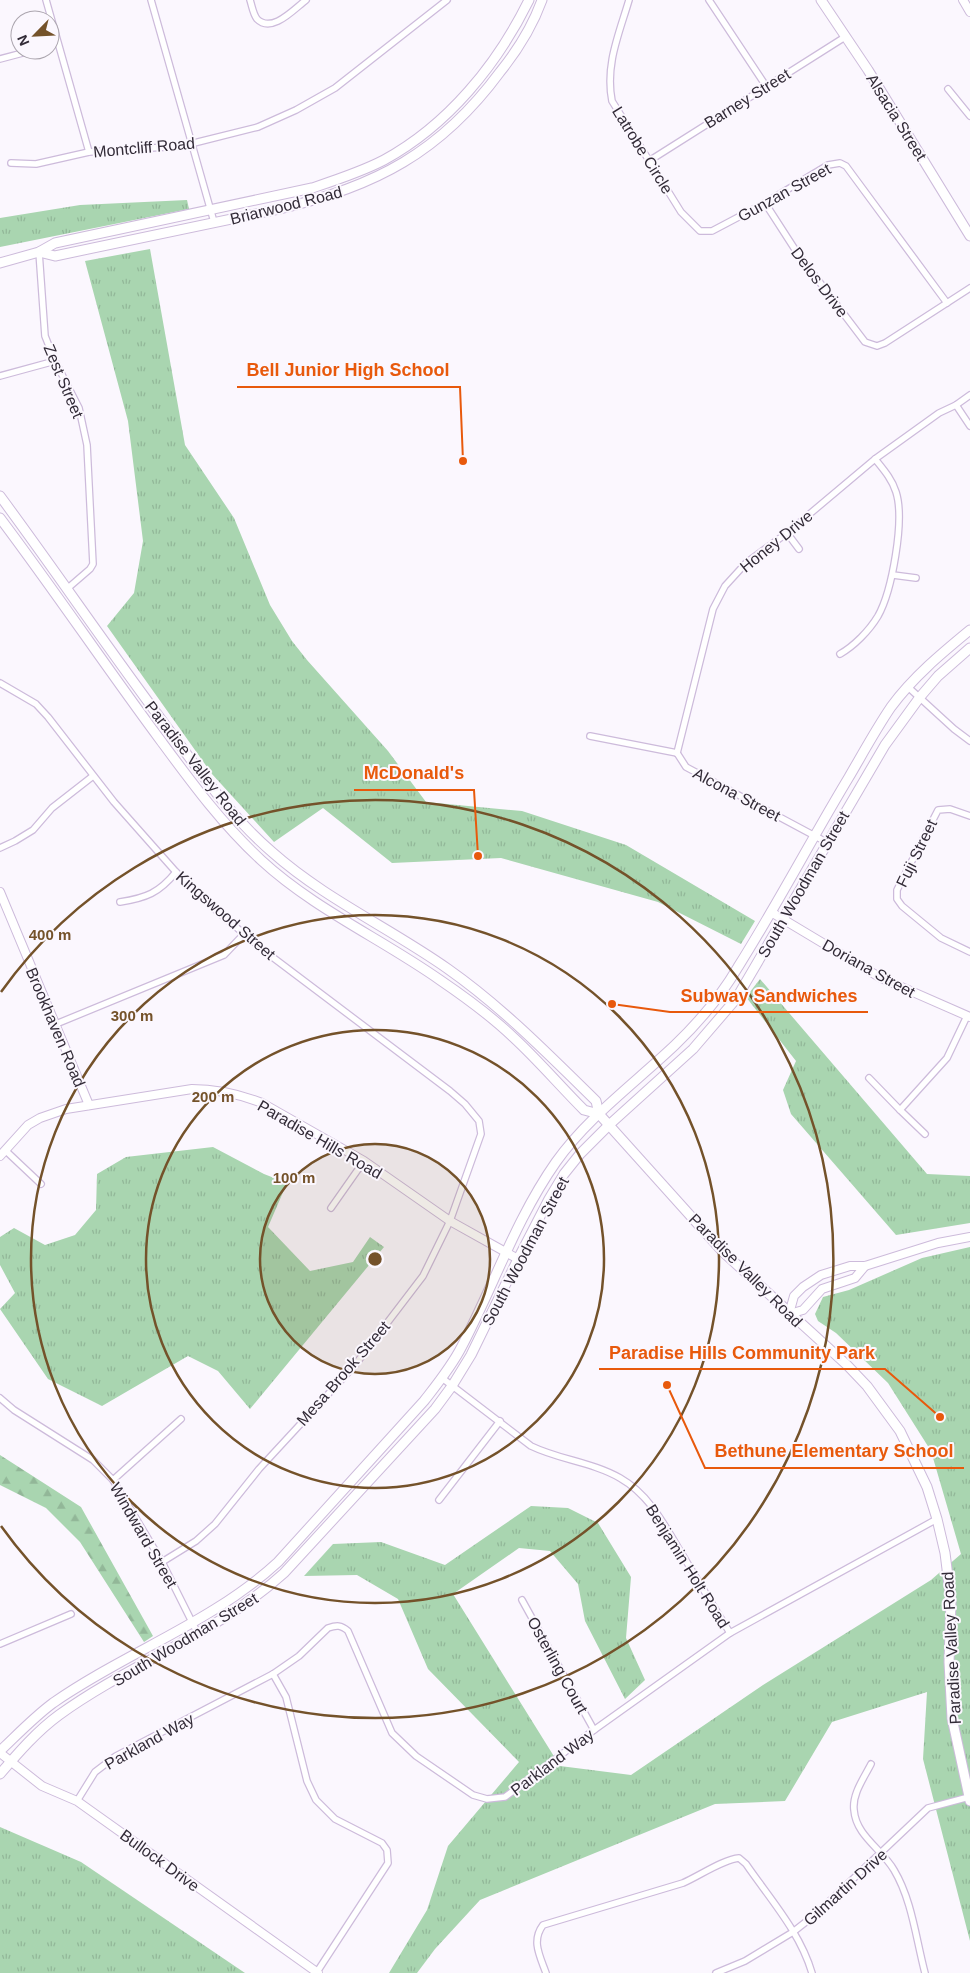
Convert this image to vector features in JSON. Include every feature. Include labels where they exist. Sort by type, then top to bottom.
[{"type":"main road","name":"Briarwood Road","points":[[0,262],[39,252],[55,243],[276,196],[328,183],[385,159],[414,141],[433,126],[474,86],[501,50],[529,0]]},
{"type":"main road","name":"Briarwood Road","points":[[39,252],[55,256],[316,200],[348,190],[391,170],[442,136],[484,94],[512,57],[542,0]]},
{"type":"main road","name":"Alsacia Street","points":[[821,0],[868,70],[970,236]]},
{"type":"main road","points":[[391,170],[391,164],[410,152],[414,141]]},
{"type":"main road","name":"Paradise Valley Road","points":[[0,496],[68,588],[140,691],[218,796],[243,825],[271,852],[329,895],[446,968],[521,1026],[596,1101],[599,1114]]},
{"type":"main road","name":"Paradise Valley Road","points":[[0,518],[129,698],[208,804],[234,834],[263,862],[322,906],[439,978],[512,1036],[584,1110],[599,1114],[724,1252],[847,1365],[867,1386],[900,1431],[914,1457],[927,1487],[937,1519],[945,1553],[951,1601],[949,1662],[952,1718],[969,1799]]},
{"type":"main road","name":"South Woodman Street","points":[[0,1752],[25,1726],[52,1704],[76,1688],[236,1596],[278,1562],[400,1428],[442,1378],[462,1347],[506,1252],[536,1194],[556,1163],[572,1141],[599,1114],[700,1020],[729,982],[814,835],[892,706],[945,650],[970,630]]},
{"type":"main road","name":"South Woodman Street","points":[[0,1774],[30,1740],[58,1716],[86,1697],[198,1634],[261,1595],[284,1573],[435,1409],[471,1355],[518,1259],[564,1174],[580,1154],[693,1049],[736,999],[881,751],[920,697],[938,676],[970,648]]},
{"type":"street","points":[[151,0],[214,222]]},
{"type":"street","points":[[250,0],[258,20],[267,24],[275,23],[306,0]]},
{"type":"street","name":"Montcliff Road","points":[[11,163],[36,164],[89,152],[192,144],[258,127],[310,103],[335,88],[447,0]]},
{"type":"street","name":"Latrobe Circle","points":[[628,0],[609,68],[609,87],[612,101],[680,212]]},
{"type":"street","points":[[709,0],[766,86]]},
{"type":"street","points":[[963,0],[970,12]]},
{"type":"street","name":"Barney Street","points":[[649,161],[845,36]]},
{"type":"street","points":[[60,50],[89,152]]},
{"type":"street","points":[[948,89],[970,116]]},
{"type":"street","name":"Gunzan Street","points":[[680,212],[700,231],[712,231],[765,203],[828,165],[840,163],[846,166],[946,303]]},
{"type":"street","name":"Delos Drive","points":[[765,203],[796,251],[865,342],[877,346],[885,343],[946,303]]},
{"type":"street","name":"Zest Street","points":[[39,252],[45,336],[54,361],[79,408],[87,445],[93,564],[68,588]]},
{"type":"street","points":[[946,303],[970,288]]},
{"type":"street","points":[[0,376],[54,361]]},
{"type":"street","name":"Honey Drive","points":[[677,754],[713,609],[725,586],[746,563],[787,532],[875,459],[939,413],[956,405],[970,395]]},
{"type":"street","points":[[956,405],[970,426]]},
{"type":"street","points":[[840,654],[852,648],[878,616],[893,575],[899,516],[896,493],[891,480],[875,459]]},
{"type":"street","points":[[787,532],[799,549]]},
{"type":"street","points":[[893,575],[916,578]]},
{"type":"street","name":"Kingswood Street","points":[[0,683],[36,704],[61,733],[93,776],[176,872],[244,934],[450,1091],[465,1104],[479,1121]]},
{"type":"street","points":[[908,687],[970,741]]},
{"type":"street","name":"Alcona Street","points":[[590,736],[677,754],[686,767],[828,843]]},
{"type":"street","points":[[0,848],[16,842],[33,830],[52,808],[93,776]]},
{"type":"street","name":"Fuji Street","points":[[970,816],[950,809],[938,810],[896,890],[902,906],[941,938],[970,952]]},
{"type":"street","points":[[120,902],[140,899],[153,893],[166,884],[176,872]]},
{"type":"street","name":"Brookhaven Road","points":[[0,892],[89,1105]]},
{"type":"street","name":"Doriana Street","points":[[771,912],[881,978],[968,1016]]},
{"type":"street","points":[[56,1024],[224,955],[244,934]]},
{"type":"street","points":[[900,1110],[947,1058],[968,1016]]},
{"type":"street","points":[[869,1078],[925,1134]]},
{"type":"street","name":"Paradise Hills Road","points":[[3,1154],[28,1126],[40,1118],[66,1109],[192,1089],[212,1089],[262,1103],[364,1161],[450,1221],[518,1259]]},
{"type":"street","name":"Mesa Brook Street","points":[[162,1562],[196,1542],[216,1524],[259,1468],[355,1365],[423,1276],[450,1221],[472,1156],[480,1139],[481,1129],[479,1121]]},
{"type":"street","points":[[3,1154],[42,1184]]},
{"type":"street","points":[[331,1208],[364,1161]]},
{"type":"street","points":[[865,1266],[855,1278],[822,1289],[803,1310],[790,1314],[794,1296],[803,1287],[821,1275],[850,1266],[865,1266],[938,1243],[970,1238]]},
{"type":"street","name":"Benjamin Holt Road","points":[[442,1378],[521,1439],[539,1450],[547,1454],[605,1470],[640,1492],[661,1519],[730,1633]]},
{"type":"street","name":"Windward Street","points":[[0,1398],[14,1410],[93,1460],[113,1480],[162,1562],[198,1634]]},
{"type":"street","points":[[113,1480],[180,1419]]},
{"type":"street","points":[[439,1500],[500,1421]]},
{"type":"street","name":"Parkland Way","points":[[78,1801],[95,1772],[116,1756],[273,1674],[299,1656],[328,1628],[334,1626],[342,1626],[348,1631],[392,1733],[416,1756],[473,1795],[487,1799],[505,1797],[594,1730],[730,1633],[937,1519]]},
{"type":"street","name":"Osterling Court","points":[[522,1600],[594,1730]]},
{"type":"street","points":[[0,1644],[71,1614]]},
{"type":"street","points":[[273,1674],[286,1697],[307,1780],[316,1800],[335,1818],[382,1843],[389,1854],[388,1863],[317,1973]]},
{"type":"street","name":"Bullock Drive","points":[[0,1752],[42,1786],[78,1801],[317,1973]]},
{"type":"street","points":[[871,1764],[855,1796],[854,1810],[858,1827],[893,1869],[904,1893],[925,1973]]},
{"type":"street","name":"Gilmartin Drive","points":[[716,1973],[745,1961],[793,1932],[816,1914],[881,1855],[928,1808],[969,1799]]},
{"type":"street","points":[[546,1973],[537,1948],[536,1938],[543,1925],[683,1883],[704,1874],[732,1858],[739,1858],[746,1864],[805,1951],[812,1973]]},
{"type":"green space","points":[[187,200],[189,209],[0,247],[0,218],[80,205]]},
{"type":"green space","points":[[150,249],[185,445],[234,518],[270,605],[292,641],[388,751],[426,802],[522,811],[626,845],[755,921],[741,944],[658,902],[501,858],[392,863],[323,808],[274,842],[212,774],[107,626],[134,593],[143,541],[128,421],[85,261]]},
{"type":"green space","points":[[760,979],[927,1174],[970,1176],[970,1223],[896,1235],[791,1114],[783,1090],[796,1061],[746,997]]},
{"type":"green space","points":[[213,1147],[264,1174],[287,1183],[268,1227],[310,1271],[353,1262],[370,1237],[384,1247],[250,1409],[218,1371],[188,1356],[102,1406],[48,1379],[0,1309],[15,1293],[0,1265],[0,1237],[14,1228],[45,1245],[75,1235],[96,1210],[97,1174],[126,1157]]},
{"type":"green space","points":[[970,1247],[970,1941],[923,1759],[927,1692],[832,1722],[785,1801],[715,1804],[480,1900],[435,1949],[417,1973],[389,1973],[427,1910],[448,1846],[519,1762],[428,1669],[398,1599],[357,1575],[304,1576],[333,1544],[381,1542],[445,1565],[531,1506],[568,1508],[598,1523],[631,1577],[626,1638],[645,1680],[625,1699],[585,1621],[578,1584],[550,1551],[519,1548],[453,1594],[560,1766],[631,1775],[763,1685],[931,1580],[961,1554],[931,1451],[888,1383],[836,1333],[818,1321],[815,1314],[823,1297],[849,1290],[922,1258]]},
{"type":"green space","points":[[0,1455],[81,1507],[153,1636],[144,1642],[80,1542],[46,1508],[0,1485]]},
{"type":"green space","points":[[0,1827],[81,1862],[245,1973],[0,1973]]},
{"type":"place","name":"Bell Junior High School","points":[[463,461]]},
{"type":"place","name":"McDonald's","points":[[478,856]]},
{"type":"place","name":"Subway Sandwiches","points":[[612,1004]]},
{"type":"place","name":"Bethune Elementary School","points":[[667,1385]]},
{"type":"place","name":"Paradise Hills Community Park","points":[[940,1417]]}]
